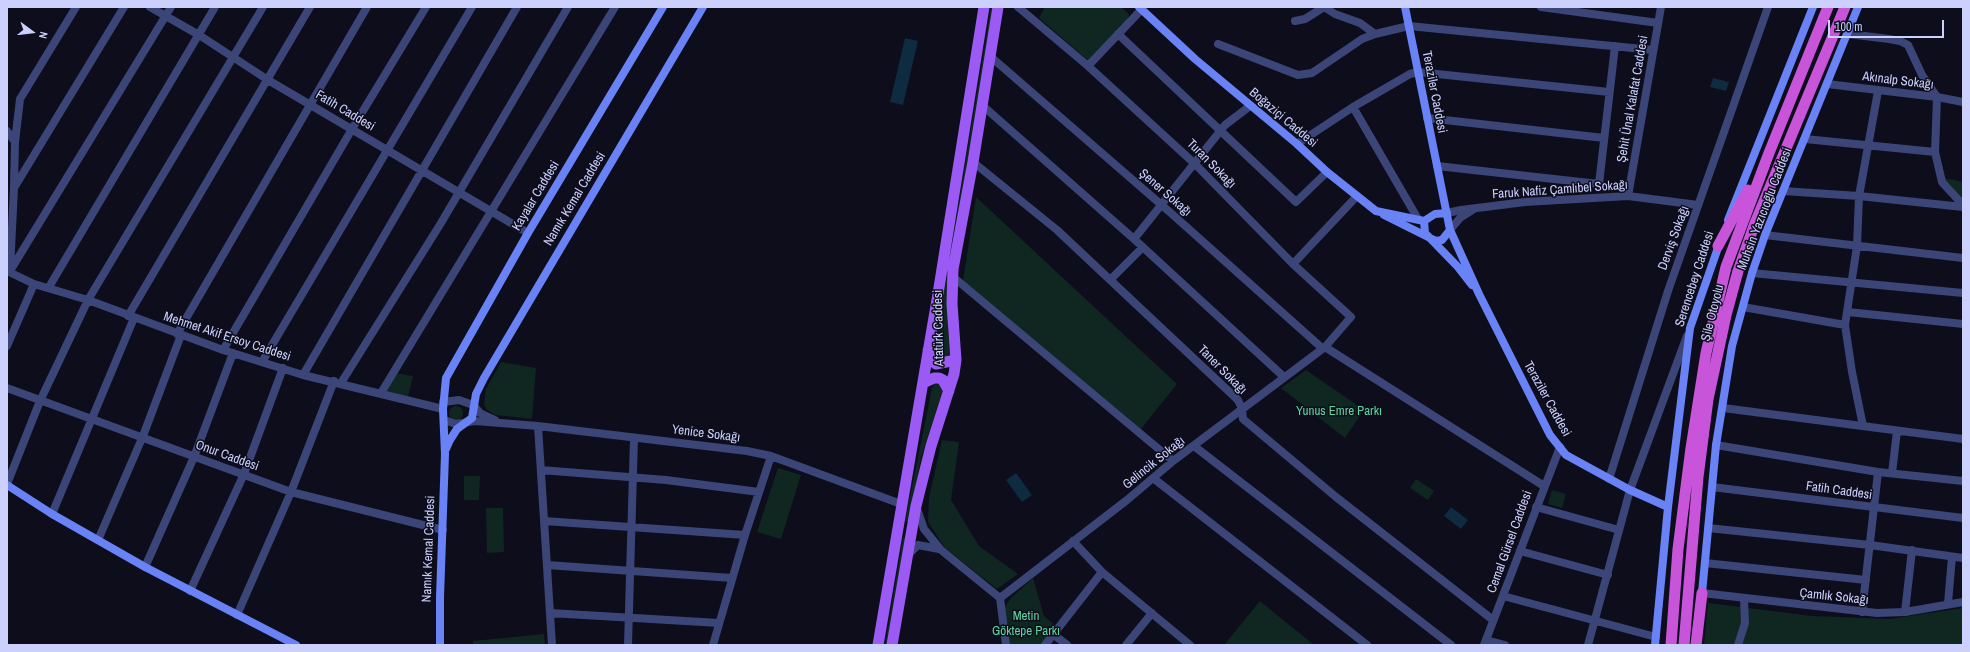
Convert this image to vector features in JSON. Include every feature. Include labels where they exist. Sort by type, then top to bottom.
[{"type":"highway","name":"Şile Otoyolu","points":[[1671,645],[1680,535],[1690,448],[1706,353],[1726,267],[1769,153],[1828,7]]},
{"type":"highway","name":"Şile Otoyolu","points":[[1684,645],[1698,477],[1714,364],[1726,314],[1755,224],[1845,7]]},
{"type":"highway","points":[[1718,246],[1769,153]]},
{"type":"highway","points":[[1696,645],[1702,594]]},
{"type":"main road","name":"Kayalar Caddesi","points":[[443,406],[446,378],[528,233],[663,7]]},
{"type":"main road","name":"Namık Kemal Caddesi","points":[[473,405],[476,394],[499,352],[703,7]]},
{"type":"main road","name":"Atatürk Caddesi","points":[[878,645],[923,383],[984,7]]},
{"type":"main road","name":"Atatürk Caddesi","points":[[892,645],[916,506],[931,446],[949,391],[956,360],[952,304],[952,276],[983,106],[998,7]]},
{"type":"main road","name":"Teraziler Caddesi","points":[[1405,7],[1450,230],[1479,294],[1550,435],[1566,455],[1630,490],[1668,507]]},
{"type":"main road","name":"Serencebey Caddesi","points":[[1656,641],[1668,507],[1690,328],[1736,195],[1813,7]]},
{"type":"main road","name":"Muhsin Yazıcıoğlu Caddesi","points":[[1702,594],[1716,445],[1732,346],[1752,273],[1765,234],[1858,7]]},
{"type":"main road","name":"Boğaziçi Caddesi","points":[[1141,8],[1195,59],[1297,144],[1327,172],[1376,211],[1421,220]]},
{"type":"main road","points":[[1376,211],[1436,241],[1442,240],[1450,230]]},
{"type":"main road","points":[[1430,239],[1425,233],[1421,220],[1435,214],[1447,213]]},
{"type":"main road","name":"Teraziler Caddesi","points":[[1430,239],[1458,267],[1479,294]]},
{"type":"main road","points":[[928,350],[930,358],[936,364],[956,360]]},
{"type":"main road","points":[[923,383],[934,378],[939,378],[949,391]]},
{"type":"main road","points":[[444,454],[457,429],[472,418],[473,405]]},
{"type":"main road","points":[[443,406],[444,420]]},
{"type":"main road","name":"Namık Kemal Caddesi","points":[[440,645],[444,420]]},
{"type":"main road","points":[[7,484],[52,514],[145,567],[294,645]]},
{"type":"street","points":[[9,271],[15,142],[20,99],[76,7]]},
{"type":"street","points":[[14,185],[124,7]]},
{"type":"street","name":"Fatih Caddesi","points":[[150,7],[199,35],[268,80],[528,233]]},
{"type":"street","points":[[9,271],[171,7]]},
{"type":"street","points":[[48,287],[215,7]]},
{"type":"street","points":[[7,484],[40,401],[88,300],[234,58],[263,7]]},
{"type":"street","points":[[52,514],[93,420],[131,317],[310,7]]},
{"type":"street","points":[[98,540],[143,436],[179,335],[310,104],[367,7]]},
{"type":"street","points":[[224,350],[352,129],[426,7]]},
{"type":"street","points":[[262,362],[472,7]]},
{"type":"street","points":[[303,374],[517,7]]},
{"type":"street","points":[[237,615],[338,382],[458,192],[568,7]]},
{"type":"street","points":[[381,393],[615,7]]},
{"type":"street","name":"Turan Sokağı","points":[[1018,7],[1088,66],[1195,164],[1293,264],[1351,317],[1324,348]]},
{"type":"street","points":[[1296,21],[1305,19],[1324,7],[1335,14],[1360,23],[1375,34]]},
{"type":"street","points":[[1541,7],[1658,23]]},
{"type":"street","name":"Şehit Ünal Kalafat Caddesi","points":[[1628,196],[1661,7]]},
{"type":"street","name":"Derviş Sokağı","points":[[1609,479],[1668,291],[1768,7]]},
{"type":"street","points":[[1088,66],[1141,8]]},
{"type":"street","points":[[1218,44],[1298,75],[1312,73],[1362,39],[1375,34],[1409,26],[1653,50]]},
{"type":"street","points":[[1118,34],[1296,202],[1327,172]]},
{"type":"street","points":[[1848,34],[1889,38],[1908,45],[1922,75],[1937,97],[1935,152],[1942,182],[1963,206]]},
{"type":"street","points":[[1437,166],[1599,184],[1615,46]]},
{"type":"street","name":"Şener Sokağı","points":[[991,57],[1324,348],[1544,486]]},
{"type":"street","points":[[1297,144],[1353,107],[1410,74],[1418,72],[1609,92]]},
{"type":"street","name":"Akınalp Sokağı","points":[[1827,84],[1937,97],[1944,103],[1963,108]]},
{"type":"street","points":[[1863,426],[1852,372],[1845,325],[1857,246],[1859,196],[1878,91]]},
{"type":"street","points":[[1937,97],[1963,102]]},
{"type":"street","points":[[983,106],[1143,247],[1284,377]]},
{"type":"street","points":[[1134,239],[1162,206],[1225,125],[1250,106]]},
{"type":"street","points":[[1353,107],[1421,220]]},
{"type":"street","points":[[1427,118],[1604,138]]},
{"type":"street","points":[[7,131],[15,142]]},
{"type":"street","points":[[1805,139],[1935,152]]},
{"type":"street","name":"Taner Sokağı","points":[[973,162],[1057,230],[1238,400],[1242,409],[1243,419],[1307,473],[1493,620]]},
{"type":"street","points":[[7,175],[14,185]]},
{"type":"street","points":[[1783,191],[1859,196],[1963,206]]},
{"type":"street","points":[[1293,264],[1357,196]]},
{"type":"street","name":"Faruk Nafiz Çamlıbel Sokağı","points":[[1447,213],[1525,202],[1628,196],[1698,205]]},
{"type":"street","points":[[1450,230],[1460,218],[1476,208]]},
{"type":"street","points":[[1765,234],[1963,258]]},
{"type":"street","points":[[1110,280],[1143,247]]},
{"type":"street","name":"Mehmet Akif Ersoy Caddesi","points":[[9,271],[34,284],[88,300],[179,335],[233,353],[303,374],[443,406]]},
{"type":"street","points":[[1752,273],[1963,293]]},
{"type":"street","points":[[952,276],[1173,461]]},
{"type":"street","points":[[7,346],[34,284]]},
{"type":"street","points":[[1743,307],[1845,325]]},
{"type":"street","points":[[1848,312],[1963,324]]},
{"type":"street","points":[[1588,645],[1630,490],[1690,328]]},
{"type":"street","name":"Gelincik Sokağı","points":[[1000,598],[1073,542],[1173,461],[1324,348]]},
{"type":"street","points":[[145,567],[194,457],[233,353]]},
{"type":"street","points":[[190,591],[244,474],[283,368]]},
{"type":"street","name":"Onur Caddesi","points":[[7,388],[93,420],[143,436],[194,457],[291,492],[443,530]]},
{"type":"street","points":[[443,406],[459,400],[473,405],[480,412],[500,422]]},
{"type":"street","points":[[1723,408],[1963,439]]},
{"type":"street","points":[[444,420],[456,424],[465,422],[500,422]]},
{"type":"street","name":"Yenice Sokağı","points":[[500,422],[747,451],[771,456],[901,504]]},
{"type":"street","points":[[538,426],[552,645]]},
{"type":"street","points":[[1892,473],[1897,431]]},
{"type":"street","points":[[628,645],[634,438]]},
{"type":"street","points":[[1716,445],[1878,472],[1963,481]]},
{"type":"street","points":[[1194,446],[1451,645]]},
{"type":"street","name":"Cemal Gürsel Caddesi","points":[[1485,642],[1560,447]]},
{"type":"street","points":[[713,645],[745,535],[771,456]]},
{"type":"street","points":[[540,470],[633,478],[759,492]]},
{"type":"street","points":[[1862,612],[1878,472]]},
{"type":"street","points":[[1153,478],[1367,645]]},
{"type":"street","name":"Fatih Caddesi","points":[[1712,486],[1875,508],[1963,518]]},
{"type":"street","points":[[916,506],[918,518],[924,529],[941,550],[1000,598],[1006,645]]},
{"type":"street","points":[[1536,507],[1619,530]]},
{"type":"street","points":[[544,521],[745,535]]},
{"type":"street","points":[[1708,528],[1870,545],[1963,558]]},
{"type":"street","points":[[1073,542],[1102,572],[1190,645]]},
{"type":"street","points":[[907,555],[918,545],[941,550]]},
{"type":"street","points":[[1905,612],[1912,550]]},
{"type":"street","points":[[1520,551],[1608,575]]},
{"type":"street","points":[[1948,604],[1952,557]]},
{"type":"street","points":[[1705,563],[1866,580]]},
{"type":"street","points":[[547,565],[732,578]]},
{"type":"street","points":[[1044,645],[1102,572]]},
{"type":"street","name":"Çamlık Sokağı","points":[[1702,594],[1862,612],[1905,612],[1963,602]]},
{"type":"street","points":[[1503,596],[1595,621],[1656,641]]},
{"type":"street","points":[[1738,645],[1745,622],[1744,599]]},
{"type":"street","points":[[550,613],[719,623]]},
{"type":"street","points":[[1126,645],[1152,613]]},
{"type":"street","points":[[1053,634],[1067,645]]},
{"type":"street","points":[[1485,642],[1505,645]]},
{"type":"green space","points":[[991,7],[995,7],[948,328],[950,354],[947,359],[939,360],[934,354]]},
{"type":"green space","points":[[1045,7],[1121,7],[1129,14],[1127,21],[1089,61],[1039,18]]},
{"type":"green space","points":[[1944,178],[1963,182],[1963,200]]},
{"type":"green space","points":[[976,197],[1177,384],[1141,429],[963,281]]},
{"type":"green space","points":[[501,362],[536,368],[532,419],[495,415],[486,409],[484,403],[486,389]]},
{"type":"green space","name":"Yunus Emre Parkı","points":[[1306,370],[1364,410],[1345,438],[1281,388]]},
{"type":"green space","points":[[395,373],[413,376],[408,397],[387,392]]},
{"type":"green space","points":[[940,382],[943,389],[921,458],[909,522],[905,521],[932,388],[935,383]]},
{"type":"green space","points":[[453,406],[459,406],[463,410],[463,416],[459,420],[453,420],[449,416],[449,410]]},
{"type":"green space","points":[[942,440],[959,442],[951,500],[979,546],[1018,574],[997,589],[945,548],[928,522],[929,498]]},
{"type":"green space","points":[[778,468],[801,475],[781,539],[757,532]]},
{"type":"green space","points":[[464,476],[480,476],[479,500],[464,500]]},
{"type":"green space","points":[[1416,479],[1434,491],[1428,500],[1410,488]]},
{"type":"green space","points":[[1552,490],[1566,494],[1562,508],[1548,504]]},
{"type":"green space","points":[[486,508],[503,508],[504,552],[487,553]]},
{"type":"green space","points":[[903,537],[906,538],[889,645],[885,645]]},
{"type":"green space","name":"Metin Göktepe Parkı","points":[[1033,578],[1044,616],[1056,626],[1042,645],[1008,645],[1004,608],[1011,598]]},
{"type":"green space","points":[[1260,601],[1314,645],[1224,645]]},
{"type":"green space","points":[[1708,603],[1812,616],[1890,619],[1963,608],[1963,645],[1704,645]]},
{"type":"green space","points":[[544,634],[545,645],[473,645],[473,641]]},
{"type":"water","points":[[905,38],[918,41],[903,105],[890,102]]},
{"type":"water","points":[[1713,78],[1729,82],[1726,91],[1710,87]]},
{"type":"water","points":[[1016,473],[1032,495],[1022,502],[1006,480]]},
{"type":"water","points":[[1451,507],[1468,520],[1461,529],[1444,516]]}]
